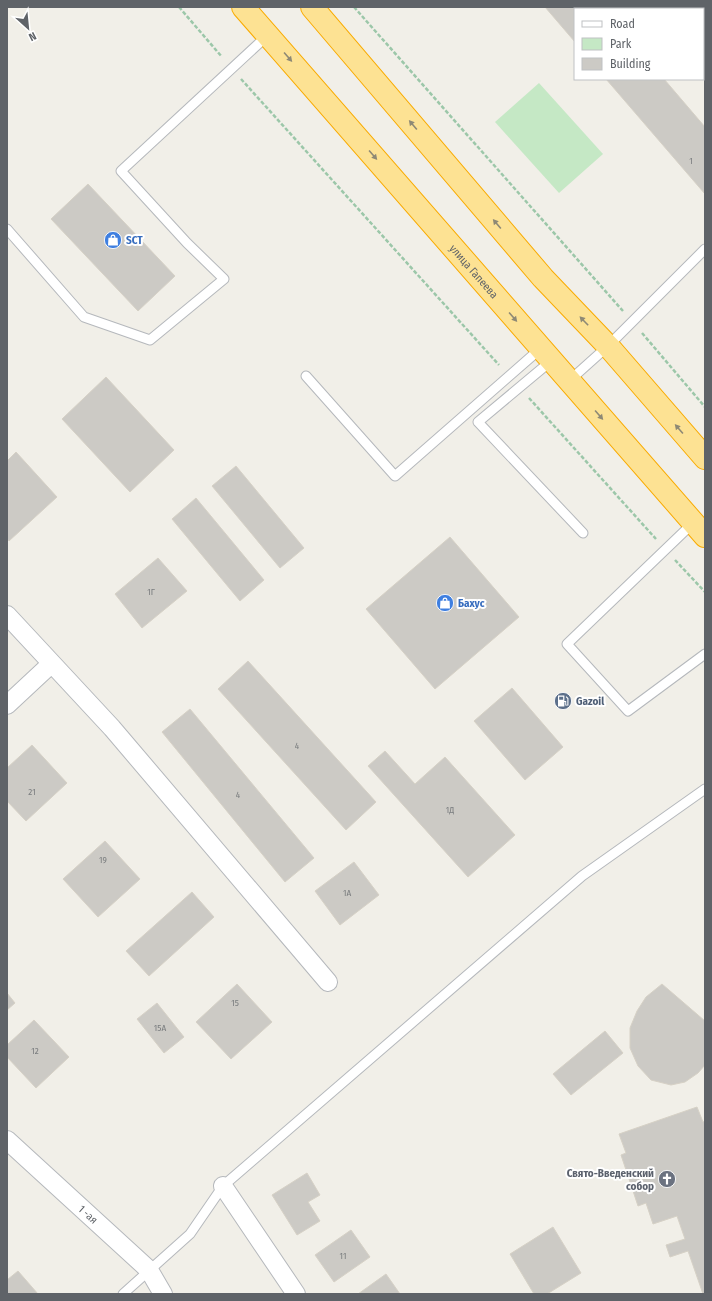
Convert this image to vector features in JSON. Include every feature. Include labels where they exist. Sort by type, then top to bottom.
[{"type":"highway","name":"улица Гапеева","points":[[243,7],[699,529]]},
{"type":"highway","points":[[312,7],[543,278],[608,346],[705,458]]},
{"type":"street","points":[[7,616],[112,728],[328,982]]},
{"type":"street","points":[[7,705],[51,664]]},
{"type":"street","name":"1 -ая","points":[[7,1140],[149,1270],[163,1294]]},
{"type":"street","points":[[223,1186],[296,1294]]},
{"type":"lane","points":[[7,230],[84,317],[150,340],[224,278],[187,243],[121,171],[268,35]]},
{"type":"lane","points":[[569,381],[608,346],[705,249]]},
{"type":"lane","points":[[306,376],[395,476],[546,355]]},
{"type":"lane","points":[[546,355],[478,422],[583,533]]},
{"type":"lane","points":[[699,529],[567,644],[628,711],[705,654]]},
{"type":"lane","points":[[123,1294],[190,1234],[223,1186],[582,876],[705,789]]},
{"type":"path","points":[[179,7],[226,61]]},
{"type":"path","points":[[354,7],[632,321],[705,407]]},
{"type":"path","points":[[236,73],[503,370]]},
{"type":"path","points":[[525,393],[658,541]]},
{"type":"path","points":[[674,559],[705,592]]},
{"type":"green space","points":[[539,83],[603,154],[559,193],[495,122]]},
{"type":"building","points":[[545,7],[603,8],[574,8],[574,41]]},
{"type":"building","points":[[607,80],[665,80],[705,127],[705,194]]},
{"type":"building","points":[[88,184],[175,276],[138,311],[51,219]]},
{"type":"building","points":[[106,377],[174,450],[130,492],[62,419]]},
{"type":"building","points":[[16,452],[57,497],[9,541],[7,538],[7,461]]},
{"type":"building","points":[[236,466],[304,548],[280,568],[212,486]]},
{"type":"building","points":[[196,498],[264,580],[240,601],[172,519]]},
{"type":"building","points":[[450,537],[519,617],[435,689],[366,609]]},
{"type":"building","points":[[158,558],[187,591],[142,628],[115,594]]},
{"type":"building","points":[[248,661],[376,802],[346,830],[218,689]]},
{"type":"building","points":[[512,688],[563,747],[525,780],[474,721]]},
{"type":"building","points":[[190,709],[314,858],[285,882],[162,732]]},
{"type":"building","points":[[32,745],[67,783],[26,821],[7,801],[7,768]]},
{"type":"building","points":[[385,751],[415,784],[445,757],[515,835],[468,877],[368,766]]},
{"type":"building","points":[[105,841],[140,879],[98,917],[63,879]]},
{"type":"building","points":[[354,862],[379,895],[340,925],[315,891]]},
{"type":"building","points":[[192,892],[214,917],[149,976],[126,951]]},
{"type":"building","points":[[237,984],[272,1022],[231,1059],[196,1022]]},
{"type":"building","points":[[662,984],[705,1021],[705,1065],[698,1073],[685,1082],[671,1085],[651,1080],[638,1066],[630,1048],[630,1028],[637,1011],[646,997]]},
{"type":"building","points":[[7,993],[15,1003],[7,1010]]},
{"type":"building","points":[[157,1003],[184,1037],[164,1053],[137,1019]]},
{"type":"building","points":[[34,1020],[69,1057],[36,1088],[7,1057],[7,1045]]},
{"type":"building","points":[[605,1031],[623,1053],[571,1095],[553,1074]]},
{"type":"building","name":"Свято-Введенский собор","points":[[697,1107],[703,1122],[705,1121],[705,1294],[703,1294],[688,1251],[670,1257],[666,1245],[685,1239],[677,1216],[653,1224],[646,1203],[638,1206],[621,1155],[626,1153],[619,1134]]},
{"type":"building","points":[[307,1173],[320,1195],[308,1202],[320,1221],[297,1235],[272,1195]]},
{"type":"building","points":[[553,1227],[581,1273],[547,1294],[534,1294],[510,1254]]},
{"type":"building","points":[[351,1230],[370,1257],[334,1282],[315,1255]]},
{"type":"building","points":[[18,1271],[38,1294],[7,1294],[7,1280]]},
{"type":"building","points":[[386,1274],[400,1294],[358,1294]]},
{"type":"place","name":"SCT","points":[[113,240]]},
{"type":"place","name":"Бахус","points":[[445,603]]},
{"type":"place","name":"Gazoil","points":[[563,701]]},
{"type":"place","name":"Свято-Введенский собор","points":[[667,1179]]}]
